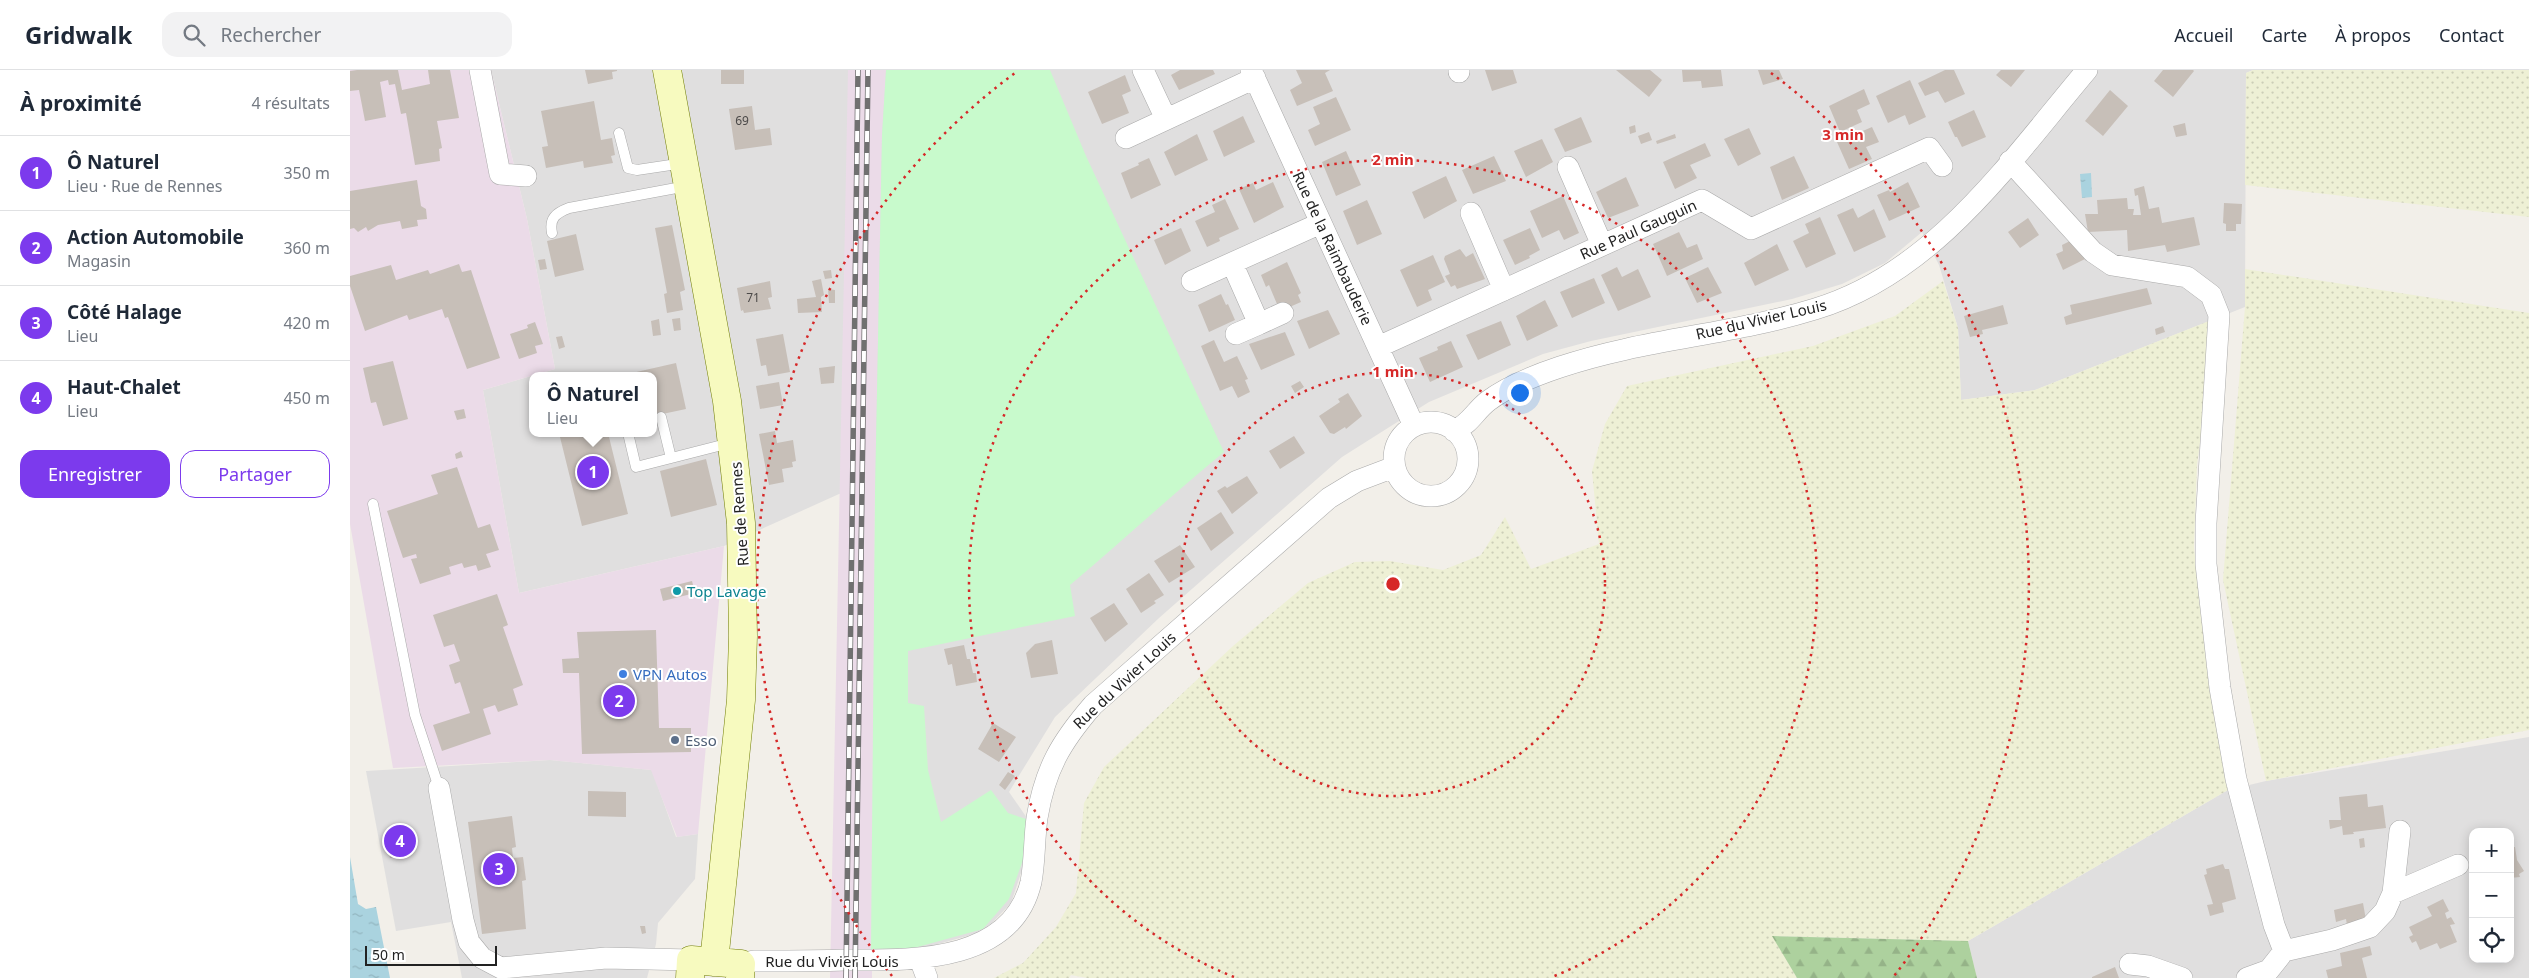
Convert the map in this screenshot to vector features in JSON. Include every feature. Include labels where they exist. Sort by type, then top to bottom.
[{"type":"main road","name":"Rue de Rennes","points":[[667,70],[732,443],[741,523],[743,636],[737,743],[698,967]]},
{"type":"main road","points":[[698,967],[740,971]]},
{"type":"street","points":[[480,70],[500,174],[526,176]]},
{"type":"street","points":[[1143,70],[1166,119]]},
{"type":"street","name":"Rue du Vivier Louis","points":[[1454,431],[1466,426],[1481,407],[1503,391],[1560,367],[1636,346],[1796,314],[1858,293],[1892,275],[1927,248],[1975,201],[2087,70]]},
{"type":"street","points":[[1126,138],[1253,74]]},
{"type":"street","name":"Rue de la Raimbauderie","points":[[1253,74],[1414,426]]},
{"type":"street","name":"Rue Paul Gauguin","points":[[1378,347],[1702,200],[1751,229],[1929,148],[1942,166]]},
{"type":"street","points":[[2010,161],[2092,252],[2112,265],[2186,277],[2211,295],[2218,315],[2206,523],[2206,564],[2220,688],[2236,779],[2274,925],[2284,951]]},
{"type":"street","points":[[1568,167],[1602,245]]},
{"type":"street","points":[[1471,213],[1504,290]]},
{"type":"street","points":[[1192,281],[1321,222]]},
{"type":"street","points":[[1232,263],[1259,324]]},
{"type":"street","points":[[1236,334],[1283,313]]},
{"type":"street","points":[[1430,422],[1447,426],[1454,431],[1466,447],[1467,467],[1461,480],[1450,491],[1435,496],[1420,495],[1404,485],[1394,467],[1397,443],[1401,436],[1414,426],[1430,422]]},
{"type":"street","name":"Rue du Vivier Louis","points":[[740,971],[754,961],[923,968],[983,942],[996,934],[1015,915],[1030,883],[1038,817],[1050,767],[1068,733],[1093,705],[1329,498],[1357,481],[1394,467]]},
{"type":"street","points":[[439,788],[462,920],[469,942],[482,958],[501,968],[606,958],[698,967]]},
{"type":"street","points":[[2247,978],[2269,970],[2284,951],[2332,940],[2370,927],[2385,911],[2393,893],[2400,831]]},
{"type":"street","points":[[2393,893],[2458,865]]},
{"type":"street","points":[[2130,964],[2148,966],[2182,978]]},
{"type":"lane","points":[[619,133],[628,168],[686,174]]},
{"type":"lane","points":[[552,233],[553,217],[569,208],[686,174]]},
{"type":"lane","points":[[661,417],[671,458]]},
{"type":"lane","points":[[629,437],[636,467],[732,443]]},
{"type":"lane","points":[[373,504],[415,716],[439,788]]},
{"type":"shaded area","points":[[350,70],[491,70],[527,219],[555,369],[545,372],[529,372],[529,377],[483,390],[519,593],[724,546],[698,834],[677,837],[651,770],[550,760],[393,768],[350,524]]},
{"type":"shaded area","points":[[491,70],[2253,70],[2246,73],[2245,307],[2035,390],[1961,400],[1958,328],[1939,265],[1922,232],[1885,263],[1842,284],[1792,299],[1591,341],[1543,354],[1429,402],[1342,457],[1159,618],[1055,717],[1009,792],[1027,818],[1025,861],[1011,903],[992,923],[978,933],[913,951],[871,949],[875,494],[839,494],[724,546],[519,593],[483,390],[529,377],[529,437],[657,437],[657,372],[545,372],[555,369],[527,219]]},
{"type":"shaded area","points":[[848,70],[886,70],[882,135],[875,494],[872,978],[830,978]]},
{"type":"shaded area","points":[[2529,737],[2529,978],[1977,978],[1968,941],[2228,790],[2266,781]]},
{"type":"shaded area","points":[[550,760],[652,770],[676,837],[698,834],[695,879],[658,923],[656,944],[647,978],[462,978],[451,922],[396,931],[366,771]]},
{"type":"green space","points":[[886,70],[1050,70],[1086,156],[1224,452],[1070,585],[1075,616],[908,651],[908,703],[924,706],[928,770],[941,822],[991,790],[1008,813],[1026,819],[1023,860],[1009,899],[983,929],[914,948],[871,949],[875,494],[882,135]]},
{"type":"green space","points":[[2253,70],[2529,70],[2529,217],[2245,185],[2246,73]]},
{"type":"green space","points":[[2245,269],[2529,313],[2529,730],[2266,781],[2223,580],[2245,307]]},
{"type":"green space","points":[[1943,281],[1958,328],[1961,400],[2035,390],[2209,321],[2213,343],[2197,465],[2194,547],[2201,617],[2228,790],[1968,941],[1773,936],[1797,978],[1087,978],[1071,975],[1069,978],[994,978],[1023,963],[1056,927],[1076,893],[1084,803],[1104,767],[1233,646],[1308,583],[1355,562],[1390,561],[1443,570],[1481,555],[1505,517],[1531,569],[1599,544],[1592,471],[1605,424],[1627,386],[1813,346],[1895,316]]},
{"type":"green space","points":[[1772,936],[1968,941],[1977,978],[1797,978]]},
{"type":"water","points":[[2091,173],[2092,197],[2082,198],[2080,174]]},
{"type":"water","points":[[350,857],[358,904],[366,909],[376,907],[390,978],[350,978]]},
{"type":"building","points":[[398,70],[402,90],[430,84],[428,70],[450,70],[459,118],[437,121],[442,148],[439,149],[440,161],[415,165],[406,113],[401,114],[395,84],[389,85],[388,80],[380,82],[386,117],[365,121],[359,90],[350,91],[350,71]]},
{"type":"building","points":[[585,70],[617,71],[612,72],[613,79],[588,84]]},
{"type":"building","points":[[721,70],[744,70],[744,84],[721,84]]},
{"type":"building","points":[[1180,70],[1213,70],[1215,74],[1179,90],[1171,75]]},
{"type":"building","points":[[1296,70],[1330,70],[1325,73],[1333,91],[1297,106],[1290,90],[1302,83]]},
{"type":"building","points":[[1485,70],[1513,70],[1517,83],[1492,91]]},
{"type":"building","points":[[1616,70],[1650,70],[1662,80],[1649,97]]},
{"type":"building","points":[[1682,70],[1721,70],[1723,86],[1702,88],[1701,81],[1683,82]]},
{"type":"building","points":[[1758,70],[1779,70],[1783,79],[1763,85]]},
{"type":"building","points":[[1945,70],[1954,70],[1965,94],[1945,103],[1938,91],[1925,96],[1918,83]]},
{"type":"building","points":[[2001,70],[2025,70],[2011,87],[1996,75]]},
{"type":"building","points":[[2163,70],[2194,71],[2173,97],[2154,81]]},
{"type":"building","points":[[1125,75],[1131,91],[1122,95],[1129,113],[1102,124],[1088,92]]},
{"type":"building","points":[[1910,80],[1926,117],[1909,125],[1905,115],[1888,123],[1876,96]]},
{"type":"building","points":[[1864,89],[1870,104],[1857,110],[1862,122],[1840,132],[1829,106]]},
{"type":"building","points":[[2110,90],[2128,106],[2103,136],[2085,121]]},
{"type":"building","points":[[1336,97],[1351,130],[1315,146],[1308,130],[1320,124],[1313,107]]},
{"type":"building","points":[[594,101],[601,140],[612,138],[615,155],[611,156],[613,163],[584,168],[583,161],[546,168],[542,147],[548,146],[541,111]]},
{"type":"building","points":[[752,106],[755,130],[770,128],[772,145],[735,150],[729,109]]},
{"type":"building","points":[[1974,110],[1986,137],[1962,147],[1948,122]]},
{"type":"building","points":[[1243,116],[1255,142],[1224,157],[1213,131]]},
{"type":"building","points":[[1581,117],[1592,142],[1565,152],[1554,129]]},
{"type":"building","points":[[2185,123],[2187,135],[2176,137],[2173,126]]},
{"type":"building","points":[[1635,125],[1636,132],[1630,134],[1629,127]]},
{"type":"building","points":[[1872,127],[1879,142],[1866,147],[1872,159],[1849,169],[1837,142]]},
{"type":"building","points":[[1749,128],[1761,154],[1738,166],[1724,139]]},
{"type":"building","points":[[1649,132],[1652,140],[1641,144],[1638,136]]},
{"type":"building","points":[[1197,134],[1208,160],[1175,176],[1164,152]]},
{"type":"building","points":[[1675,134],[1676,138],[1657,144],[1656,141]]},
{"type":"building","points":[[1542,139],[1553,162],[1526,177],[1514,151]]},
{"type":"building","points":[[1705,143],[1711,156],[1690,165],[1697,178],[1675,189],[1663,162]]},
{"type":"building","points":[[1346,151],[1361,185],[1336,196],[1322,162]]},
{"type":"building","points":[[1494,156],[1506,181],[1473,194],[1462,170]]},
{"type":"building","points":[[1794,156],[1809,188],[1782,200],[1770,167]]},
{"type":"building","points":[[1149,158],[1161,185],[1131,199],[1121,173]]},
{"type":"building","points":[[1446,176],[1457,201],[1424,219],[1412,192]]},
{"type":"building","points":[[1626,177],[1639,206],[1608,218],[1596,192]]},
{"type":"building","points":[[417,180],[421,206],[426,209],[427,219],[417,220],[418,226],[402,229],[400,221],[378,225],[368,231],[366,227],[358,232],[354,228],[350,229],[350,191]]},
{"type":"building","points":[[1273,182],[1284,207],[1254,223],[1239,189],[1253,183],[1256,190]]},
{"type":"building","points":[[1908,182],[1920,207],[1889,221],[1877,195],[1889,190],[1890,192]]},
{"type":"building","points":[[2144,186],[2149,209],[2159,207],[2162,223],[2194,217],[2200,245],[2167,252],[2165,245],[2128,251],[2127,230],[2088,232],[2085,214],[2098,214],[2097,200],[2127,198],[2128,209],[2134,209],[2133,215],[2141,215],[2138,195],[2135,196],[2134,189]]},
{"type":"building","points":[[1563,196],[1579,233],[1564,240],[1559,230],[1542,238],[1530,211]]},
{"type":"building","points":[[1225,199],[1239,229],[1219,238],[1220,241],[1207,247],[1195,221],[1215,212],[1212,205]]},
{"type":"building","points":[[1367,200],[1382,234],[1357,245],[1343,211]]},
{"type":"building","points":[[2224,203],[2242,204],[2241,224],[2236,224],[2236,231],[2226,231],[2226,224],[2223,223]]},
{"type":"building","points":[[1853,208],[1858,218],[1874,209],[1886,237],[1854,252],[1837,215]]},
{"type":"building","points":[[1820,217],[1836,254],[1806,268],[1793,241],[1809,233],[1805,224]]},
{"type":"building","points":[[2028,218],[2039,235],[2020,248],[2008,232]]},
{"type":"building","points":[[672,225],[685,290],[680,292],[683,310],[667,313],[664,294],[667,293],[655,228]]},
{"type":"building","points":[[1181,228],[1191,251],[1165,265],[1154,240]]},
{"type":"building","points":[[1530,228],[1540,250],[1529,256],[1530,258],[1515,265],[1503,240]]},
{"type":"building","points":[[1679,232],[1687,248],[1697,244],[1703,259],[1667,276],[1653,244]]},
{"type":"building","points":[[576,234],[584,270],[555,277],[547,241]]},
{"type":"building","points":[[2070,241],[2073,246],[2080,243],[2087,258],[2063,270],[2056,254],[2063,251],[2062,245]]},
{"type":"building","points":[[1777,244],[1789,270],[1755,286],[1744,263]]},
{"type":"building","points":[[1460,249],[1466,257],[1473,253],[1485,279],[1457,289],[1455,285],[1451,287],[1445,276],[1450,274],[1444,259],[1445,256]]},
{"type":"building","points":[[1433,255],[1445,282],[1428,290],[1432,300],[1417,307],[1400,270]]},
{"type":"building","points":[[545,259],[547,269],[540,270],[538,260]]},
{"type":"building","points":[[1287,262],[1301,293],[1298,295],[1301,302],[1285,309],[1282,302],[1277,304],[1269,285],[1266,287],[1261,275]]},
{"type":"building","points":[[459,264],[462,272],[471,270],[500,358],[467,369],[448,317],[445,318],[442,309],[409,320],[407,315],[365,331],[350,286],[350,276],[391,265],[396,280],[428,270],[430,274]]},
{"type":"building","points":[[1617,267],[1622,277],[1638,269],[1651,297],[1618,311],[1601,275]]},
{"type":"building","points":[[1708,267],[1722,293],[1697,303],[1685,278]]},
{"type":"building","points":[[831,270],[832,278],[825,279],[823,271]]},
{"type":"building","points":[[1594,278],[1605,303],[1572,318],[1560,292]]},
{"type":"building","points":[[821,279],[824,295],[821,297],[822,312],[798,313],[797,299],[816,297],[812,281]]},
{"type":"building","points":[[770,281],[772,297],[768,298],[771,309],[744,313],[743,310],[741,311],[737,288]]},
{"type":"building","points":[[2147,288],[2152,304],[2066,325],[2064,317],[2072,314],[2070,305]]},
{"type":"building","points":[[828,289],[835,290],[835,303],[829,303]]},
{"type":"building","points":[[1221,294],[1235,320],[1209,332],[1198,305]]},
{"type":"building","points":[[1545,300],[1558,326],[1527,341],[1516,316]]},
{"type":"building","points":[[2003,305],[2008,324],[1982,330],[1983,334],[1970,337],[1964,316]]},
{"type":"building","points":[[1328,310],[1340,334],[1309,349],[1297,321]]},
{"type":"building","points":[[680,318],[681,330],[674,331],[672,319]]},
{"type":"building","points":[[659,319],[661,335],[653,336],[651,321]]},
{"type":"building","points":[[1501,321],[1511,345],[1478,360],[1466,335]]},
{"type":"building","points":[[535,322],[543,344],[535,346],[537,353],[519,359],[510,334],[528,328],[527,325]]},
{"type":"building","points":[[2163,326],[2165,332],[2156,335],[2155,329]]},
{"type":"building","points":[[1285,332],[1295,355],[1261,370],[1249,344]]},
{"type":"building","points":[[783,334],[790,372],[768,376],[766,365],[761,366],[756,339]]},
{"type":"building","points":[[562,336],[565,347],[559,349],[556,337]]},
{"type":"building","points":[[1214,340],[1224,362],[1237,356],[1248,379],[1245,380],[1250,392],[1238,398],[1232,386],[1220,391],[1201,346]]},
{"type":"building","points":[[1451,341],[1463,367],[1430,382],[1419,358],[1438,350],[1437,347]]},
{"type":"building","points":[[393,361],[408,419],[383,426],[376,402],[371,403],[363,368]]},
{"type":"building","points":[[676,363],[686,409],[657,415],[657,372],[636,372]]},
{"type":"building","points":[[835,366],[834,383],[821,384],[819,368]]},
{"type":"building","points":[[1300,381],[1304,387],[1295,393],[1291,386]]},
{"type":"building","points":[[779,382],[783,405],[760,409],[756,386]]},
{"type":"building","points":[[1348,393],[1362,416],[1346,429],[1345,427],[1334,434],[1330,433],[1319,416],[1340,402],[1338,399]]},
{"type":"building","points":[[464,409],[466,418],[457,420],[454,411]]},
{"type":"building","points":[[775,431],[777,443],[793,440],[796,461],[792,462],[793,467],[782,469],[784,482],[769,485],[759,434]]},
{"type":"building","points":[[1294,436],[1305,453],[1280,469],[1269,451]]},
{"type":"building","points":[[560,437],[609,437],[628,514],[582,526]]},
{"type":"building","points":[[461,451],[463,457],[456,459],[455,454]]},
{"type":"building","points":[[706,459],[717,505],[671,517],[660,471]]},
{"type":"building","points":[[457,467],[478,528],[490,524],[499,550],[486,554],[491,567],[478,571],[476,565],[464,568],[462,563],[449,567],[451,574],[420,584],[411,559],[417,558],[416,554],[403,558],[387,511],[438,494],[431,475]]},
{"type":"building","points":[[1247,476],[1258,493],[1232,514],[1217,491],[1225,486],[1227,488]]},
{"type":"building","points":[[1221,512],[1234,533],[1211,551],[1197,528]]},
{"type":"building","points":[[1180,545],[1195,567],[1169,583],[1154,561]]},
{"type":"building","points":[[1149,573],[1164,595],[1141,613],[1126,589]]},
{"type":"building","name":"Top Lavage","points":[[692,581],[695,593],[663,601],[660,589]]},
{"type":"building","points":[[497,594],[508,625],[503,627],[523,685],[513,689],[518,705],[498,712],[495,705],[483,709],[491,734],[442,751],[433,725],[470,713],[460,682],[455,684],[449,665],[460,661],[454,644],[444,647],[433,615]]},
{"type":"building","points":[[1114,603],[1128,624],[1105,642],[1090,618]]},
{"type":"building","points":[[656,630],[659,728],[691,728],[691,752],[582,754],[579,673],[563,673],[562,659],[579,658],[577,632]]},
{"type":"building","points":[[1052,640],[1058,674],[1031,678],[1026,653],[1035,644]]},
{"type":"building","points":[[964,645],[973,673],[976,673],[977,682],[956,686],[952,664],[948,665],[944,649]]},
{"type":"building","points":[[993,723],[1016,737],[999,762],[978,749]]},
{"type":"building","points":[[1008,772],[1015,776],[1005,790],[999,785]]},
{"type":"building","points":[[588,791],[626,792],[626,817],[588,816]]},
{"type":"building","points":[[2367,794],[2368,807],[2383,805],[2386,828],[2343,835],[2342,826],[2330,829],[2329,820],[2341,820],[2339,797]]},
{"type":"building","points":[[512,816],[516,847],[512,848],[513,858],[523,857],[526,880],[522,881],[526,929],[482,934],[468,822]]},
{"type":"building","points":[[401,829],[401,831],[412,830],[415,851],[404,852],[404,855],[390,858],[385,832]]},
{"type":"building","points":[[2364,838],[2365,847],[2360,848],[2359,839]]},
{"type":"building","points":[[2514,847],[2517,860],[2524,871],[2519,874],[2520,877],[2514,878]]},
{"type":"building","points":[[2223,864],[2225,869],[2229,869],[2236,899],[2222,903],[2224,912],[2210,916],[2207,905],[2213,904],[2204,875],[2207,874],[2206,869]]},
{"type":"building","points":[[2443,899],[2449,911],[2445,913],[2447,919],[2451,917],[2455,924],[2450,925],[2457,942],[2440,949],[2437,943],[2420,950],[2416,941],[2412,943],[2409,937],[2413,935],[2409,927],[2432,916],[2427,907]]},
{"type":"building","points":[[2363,903],[2366,920],[2347,925],[2346,919],[2336,922],[2334,910]]},
{"type":"building","points":[[640,926],[645,926],[646,933],[642,934]]},
{"type":"building","points":[[2370,946],[2372,955],[2362,958],[2367,978],[2328,978],[2326,970],[2342,966],[2340,953]]},
{"type":"building","points":[[2115,967],[2119,978],[2092,978],[2092,977]]},
{"type":"railway","points":[[846,978],[858,70]]},
{"type":"railway","points":[[855,978],[868,70]]},
{"type":"place","name":"Ô Naturel","points":[[593,472]]},
{"type":"place","name":"Top Lavage","points":[[677,591]]},
{"type":"place","name":"VPN Autos","points":[[623,674]]},
{"type":"place","name":"Action Automobile","points":[[619,701]]},
{"type":"place","name":"Esso","points":[[675,740]]},
{"type":"place","name":"Haut-Chalet","points":[[400,841]]},
{"type":"place","name":"Côté Halage","points":[[499,869]]}]
